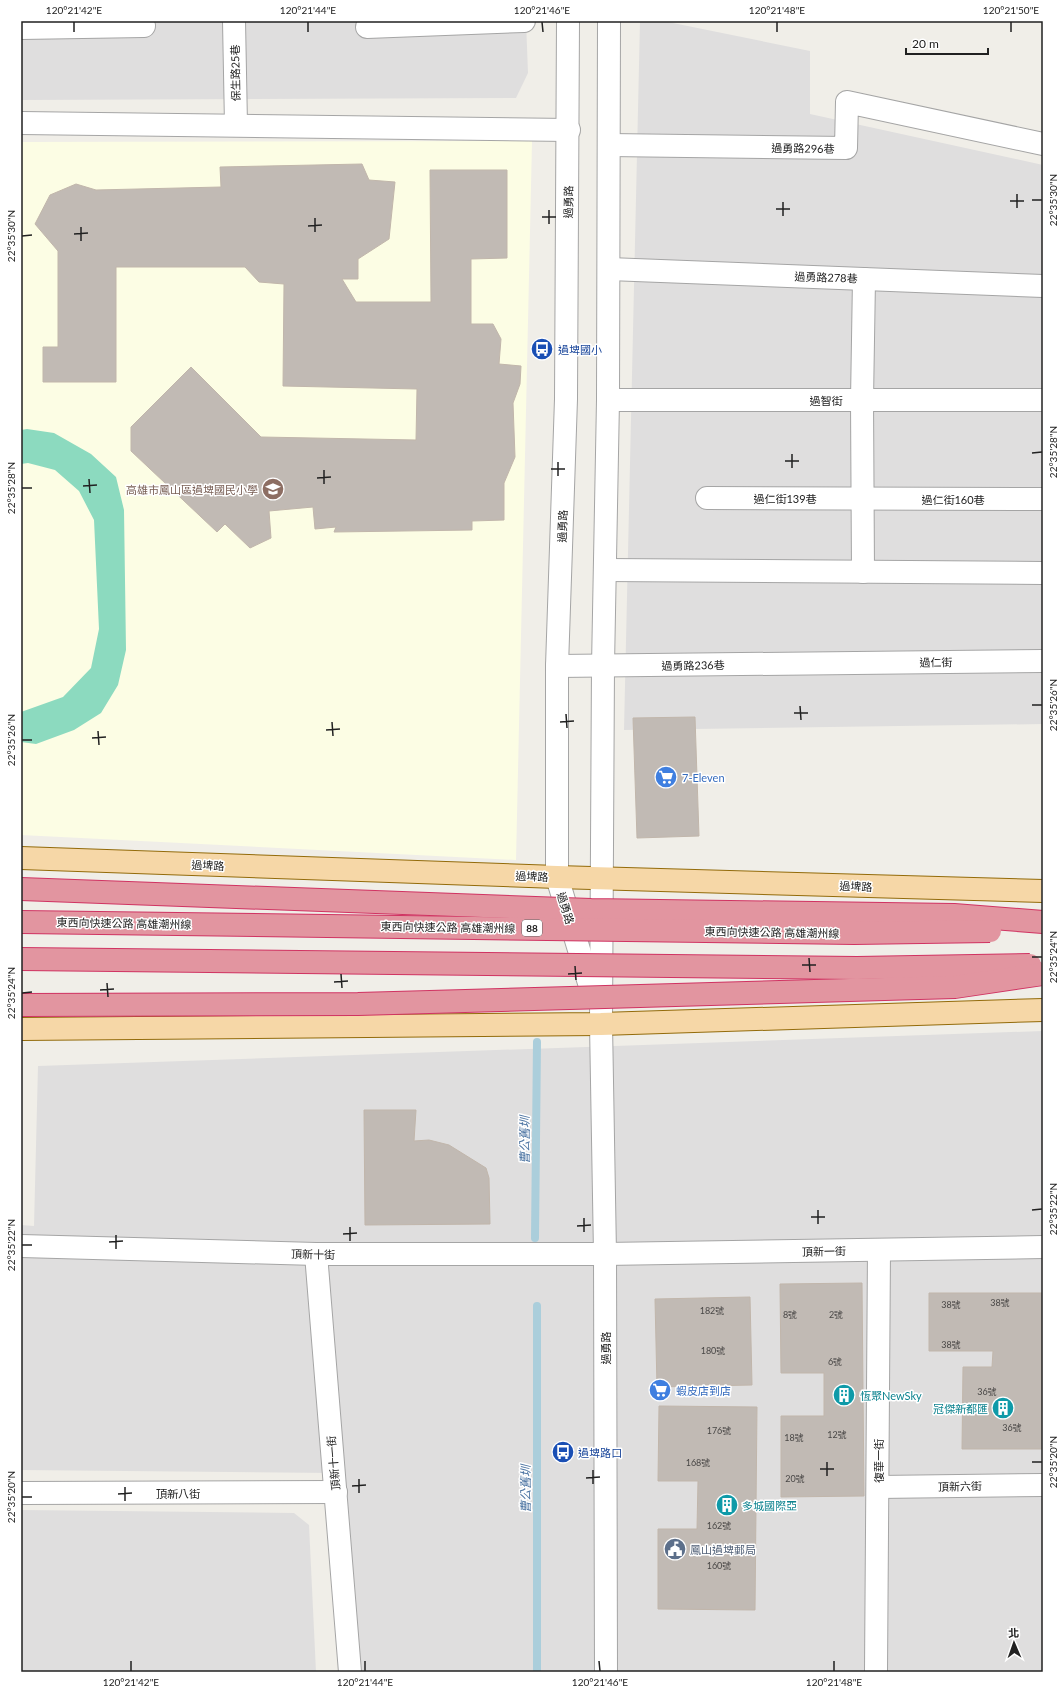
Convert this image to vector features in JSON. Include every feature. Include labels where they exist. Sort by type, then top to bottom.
[{"type":"highway","points":[[21,890],[591,910],[954,915],[1043,922]]},
{"type":"highway","name":"東西向快速公路 高雄潮州線","points":[[21,922],[854,933],[1043,930]]},
{"type":"highway","points":[[21,959],[857,968],[1043,964]]},
{"type":"highway","points":[[21,1005],[358,1004],[955,987],[1043,974]]},
{"type":"main road","name":"過埤路","points":[[21,858],[557,877],[1043,891]]},
{"type":"main road","points":[[21,1029],[601,1024],[1043,1010]]},
{"type":"street","name":"保生路25巷","points":[[234,21],[236,125]]},
{"type":"street","points":[[367,27],[524,21]]},
{"type":"street","name":"過勇路","points":[[568,21],[569,130],[566,399],[557,666],[557,877],[601,1024]]},
{"type":"street","name":"過勇路","points":[[606,1672],[605,1254],[601,1024],[603,666],[608,400],[610,21]]},
{"type":"street","points":[[21,28],[144,26]]},
{"type":"street","name":"過勇路296巷","points":[[609,146],[846,148],[848,102],[1043,144]]},
{"type":"street","points":[[21,123],[569,130]]},
{"type":"street","name":"過勇路278巷","points":[[609,269],[1043,286]]},
{"type":"street","points":[[864,279],[862,400],[864,572]]},
{"type":"street","name":"過智街","points":[[608,400],[1043,400]]},
{"type":"street","name":"過仁街139巷","points":[[707,498],[863,499]]},
{"type":"street","name":"過仁街160巷","points":[[863,499],[1043,499]]},
{"type":"street","points":[[605,570],[1043,573]]},
{"type":"street","name":"過仁街","points":[[828,663],[1043,661]]},
{"type":"street","name":"過勇路236巷","points":[[557,666],[828,663]]},
{"type":"street","name":"頂新十街","points":[[21,1246],[316,1254],[605,1254]]},
{"type":"street","name":"頂新一街","points":[[605,1254],[1043,1247]]},
{"type":"street","name":"復華一街","points":[[876,1672],[879,1250]]},
{"type":"street","name":"頂新十一街","points":[[316,1254],[350,1672]]},
{"type":"street","name":"頂新六街","points":[[878,1487],[1043,1485]]},
{"type":"street","name":"頂新八街","points":[[21,1493],[336,1492]]},
{"type":"shaded area","points":[[21,21],[526,21],[528,73],[516,98],[21,100]]},
{"type":"shaded area","points":[[640,21],[663,21],[810,51],[810,114],[1043,165],[1043,724],[624,730]]},
{"type":"shaded area","name":"高雄市鳳山區過埤國民小學","points":[[532,141],[516,860],[21,835],[21,142]]},
{"type":"shaded area","points":[[1043,1031],[1043,1672],[341,1672],[333,1473],[21,1470],[21,1225],[34,1226],[38,1066]]},
{"type":"shaded area","points":[[21,1510],[294,1513],[309,1525],[316,1672],[21,1672]]},
{"type":"green space","points":[[27,429],[54,433],[91,454],[116,477],[124,510],[126,650],[118,685],[101,713],[74,730],[36,744],[21,742],[21,712],[63,697],[91,668],[99,629],[94,520],[79,491],[55,470],[28,463],[21,464],[21,430]]},
{"type":"building","points":[[362,164],[369,180],[395,182],[389,239],[358,259],[358,279],[342,279],[356,302],[431,302],[430,170],[507,170],[507,258],[471,259],[471,324],[493,324],[501,339],[499,364],[521,366],[520,384],[513,403],[515,457],[504,483],[504,520],[472,521],[472,530],[334,532],[336,527],[315,529],[313,507],[269,511],[271,538],[250,548],[225,524],[217,532],[131,451],[131,427],[191,367],[261,437],[416,440],[417,389],[283,386],[284,284],[259,282],[245,267],[116,267],[116,382],[43,382],[43,347],[58,347],[58,251],[35,224],[50,195],[76,184],[96,190],[221,187],[220,167]]},
{"type":"building","name":"7-Eleven","points":[[695,717],[699,836],[637,838],[633,718]]},
{"type":"building","points":[[364,1110],[416,1110],[414,1141],[429,1140],[449,1145],[486,1168],[489,1178],[490,1224],[365,1225]]},
{"type":"building","name":"恆聚NewSky","points":[[862,1283],[864,1496],[781,1497],[781,1416],[824,1416],[824,1373],[781,1373],[780,1284]]},
{"type":"building","name":"冠傑新都匯","points":[[929,1293],[1043,1293],[1043,1449],[962,1449],[963,1367],[992,1367],[993,1351],[929,1351]]},
{"type":"building","points":[[750,1297],[752,1385],[657,1387],[655,1299]]},
{"type":"building","name":"多城國際亞","points":[[659,1406],[757,1407],[755,1610],[658,1609],[658,1529],[697,1529],[698,1481],[658,1481]]},
{"type":"waterway","name":"曹公舊圳","points":[[535,1238],[537,1042]]},
{"type":"waterway","name":"曹公舊圳","points":[[537,1306],[537,1672]]},
{"type":"place","name":"過埤國小","points":[[542,349]]},
{"type":"place","name":"高雄市鳳山區過埤國民小學","points":[[273,489]]},
{"type":"place","name":"7-Eleven","points":[[666,777]]},
{"type":"place","name":"蝦皮店到店","points":[[660,1390]]},
{"type":"place","name":"恆聚NewSky","points":[[844,1395]]},
{"type":"place","name":"冠傑新都匯","points":[[1003,1408]]},
{"type":"place","name":"過埤路口","points":[[563,1452]]},
{"type":"place","name":"多城國際亞","points":[[727,1505]]},
{"type":"place","name":"鳳山過埤郵局","points":[[675,1549]]}]
